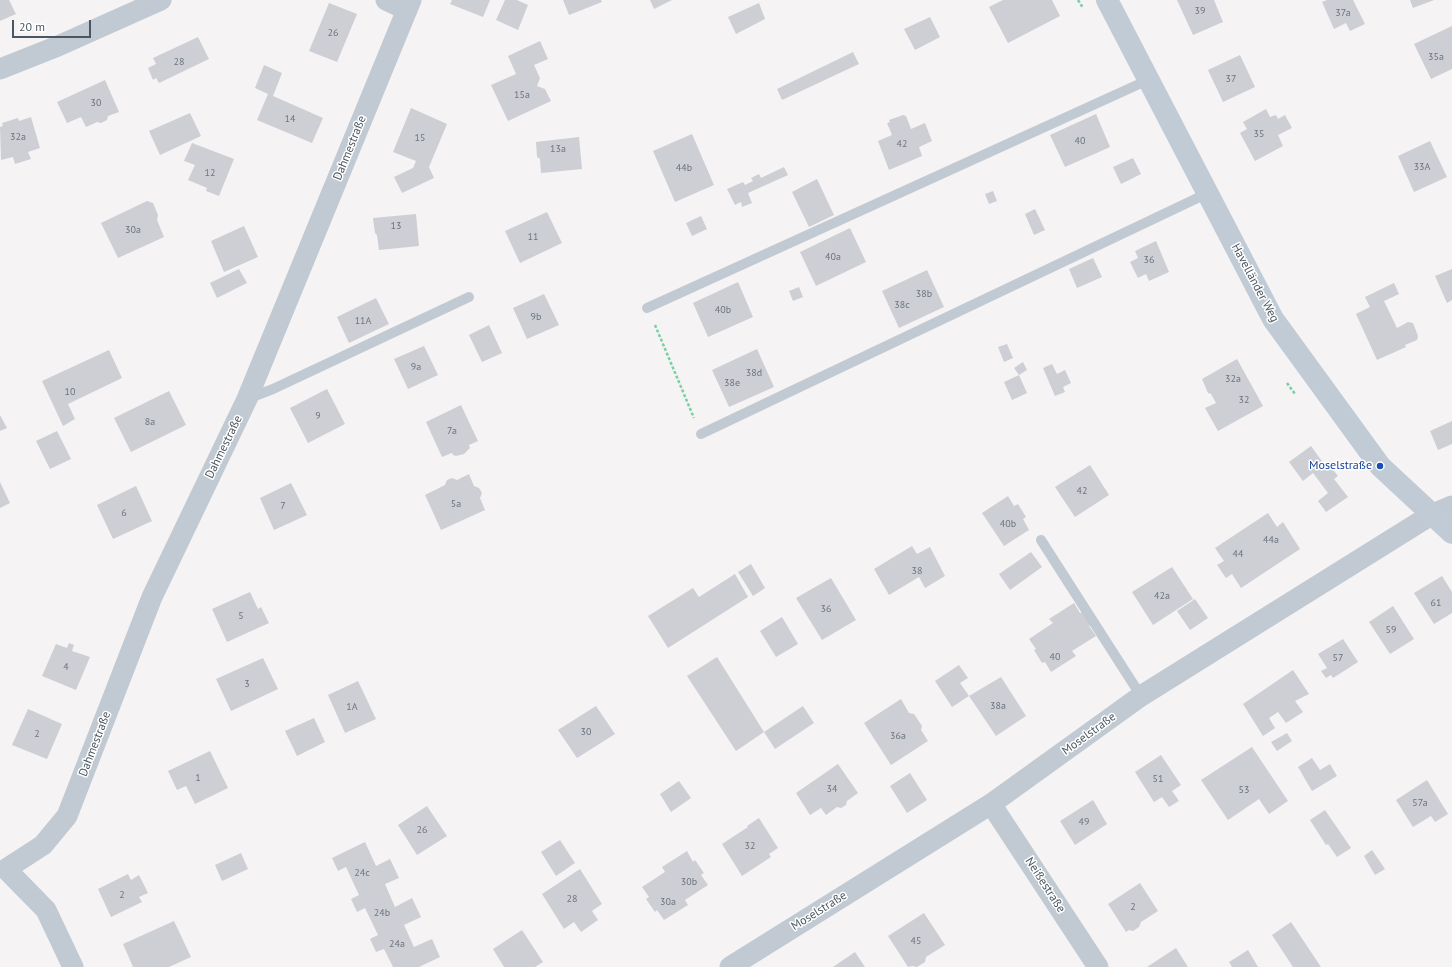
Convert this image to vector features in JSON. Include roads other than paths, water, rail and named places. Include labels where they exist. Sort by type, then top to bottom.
[{"type":"street","points":[[0,69],[58,46],[161,0]]},
{"type":"street","points":[[386,0],[409,5]]},
{"type":"street","name":"Havelländer Weg","points":[[1107,0],[1273,319],[1380,466],[1452,533]]},
{"type":"street","name":"Dahmestraße","points":[[2,869],[43,845],[67,816],[152,597],[247,399],[409,5]]},
{"type":"street","name":"Moselstraße","points":[[730,967],[991,804],[1141,696],[1432,515],[1452,506]]},
{"type":"street","name":"Neißestraße","points":[[991,804],[1098,967]]},
{"type":"street","points":[[2,869],[46,910],[73,967]]},
{"type":"lane","points":[[647,308],[1148,80]]},
{"type":"lane","points":[[701,434],[1208,193]]},
{"type":"lane","points":[[247,399],[273,389],[469,297]]},
{"type":"lane","points":[[1041,540],[1141,696]]},
{"type":"place","name":"Moselstraße","points":[[1380,466]]}]
